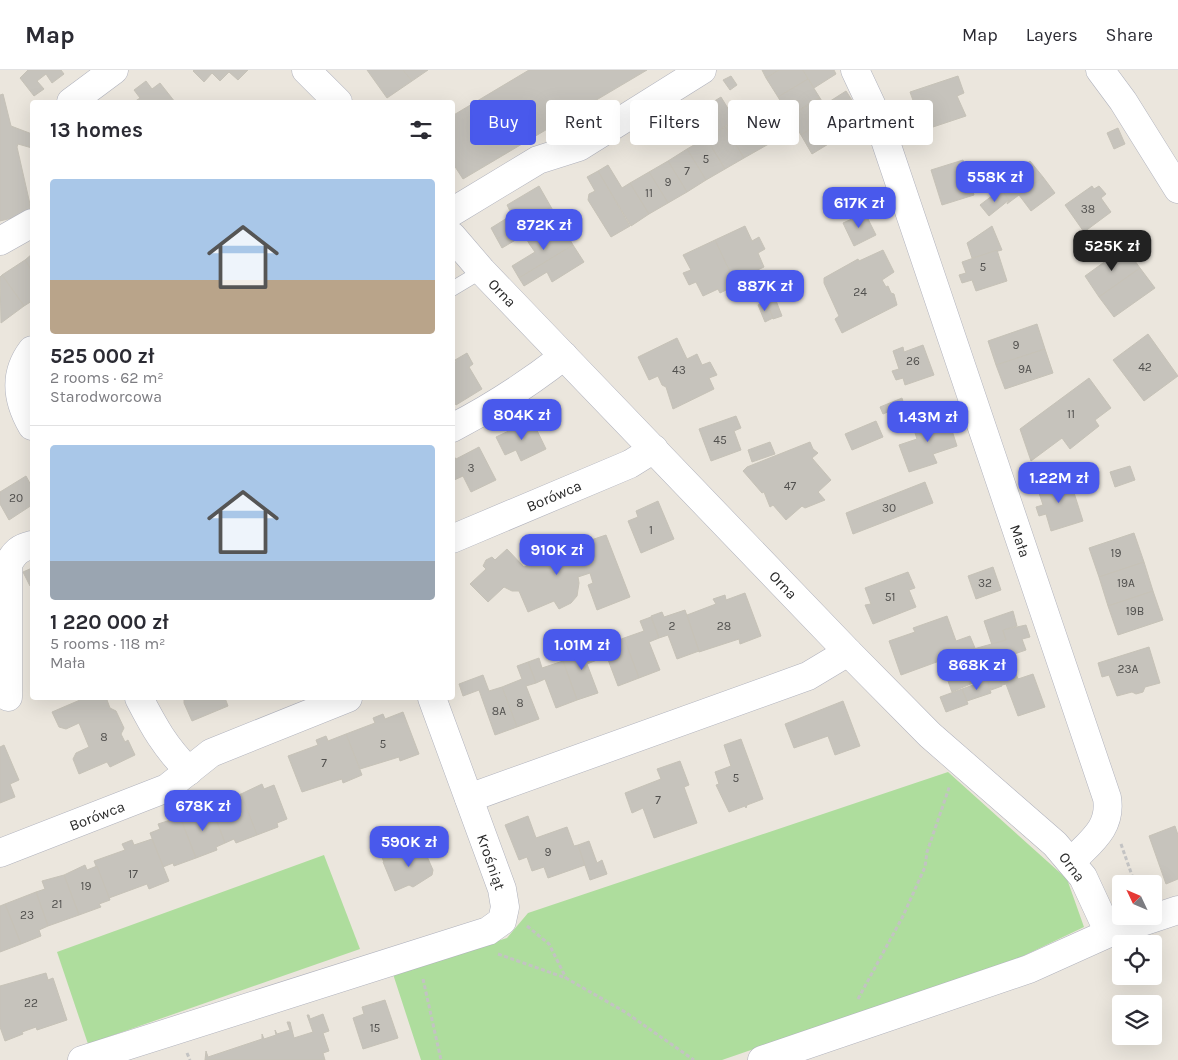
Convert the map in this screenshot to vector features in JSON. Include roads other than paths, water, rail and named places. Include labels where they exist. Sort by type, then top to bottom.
[{"type":"street","points":[[74,100],[114,70]]},
{"type":"street","points":[[455,210],[538,160],[579,147],[702,70]]},
{"type":"street","name":"Mała","points":[[855,70],[878,120],[1108,798],[1108,819],[1102,829],[1071,862]]},
{"type":"street","points":[[1100,70],[1123,101],[1178,189]]},
{"type":"street","points":[[311,71],[336,100]]},
{"type":"street","points":[[0,241],[30,224]]},
{"type":"street","name":"Orna","points":[[455,240],[482,271],[930,735],[1055,844],[1083,877],[1109,933]]},
{"type":"street","points":[[30,353],[22,363],[19,381],[20,398],[30,421]]},
{"type":"street","points":[[455,426],[526,386],[564,356]]},
{"type":"street","name":"Borówca","points":[[455,538],[630,464],[654,449]]},
{"type":"street","points":[[8,698],[8,564],[14,552],[22,547],[30,545]]},
{"type":"street","points":[[433,700],[469,798],[808,676],[848,652]]},
{"type":"street","points":[[141,700],[157,734],[170,752],[189,771]]},
{"type":"street","name":"Borówca","points":[[0,853],[167,788],[211,753],[343,700]]},
{"type":"street","name":"Krośniąt","points":[[82,1060],[488,931],[502,921],[505,907],[502,889],[469,798]]},
{"type":"street","points":[[762,1060],[1030,968],[1109,933],[1178,910]]},
{"type":"lane","points":[[455,286],[482,271]]}]
